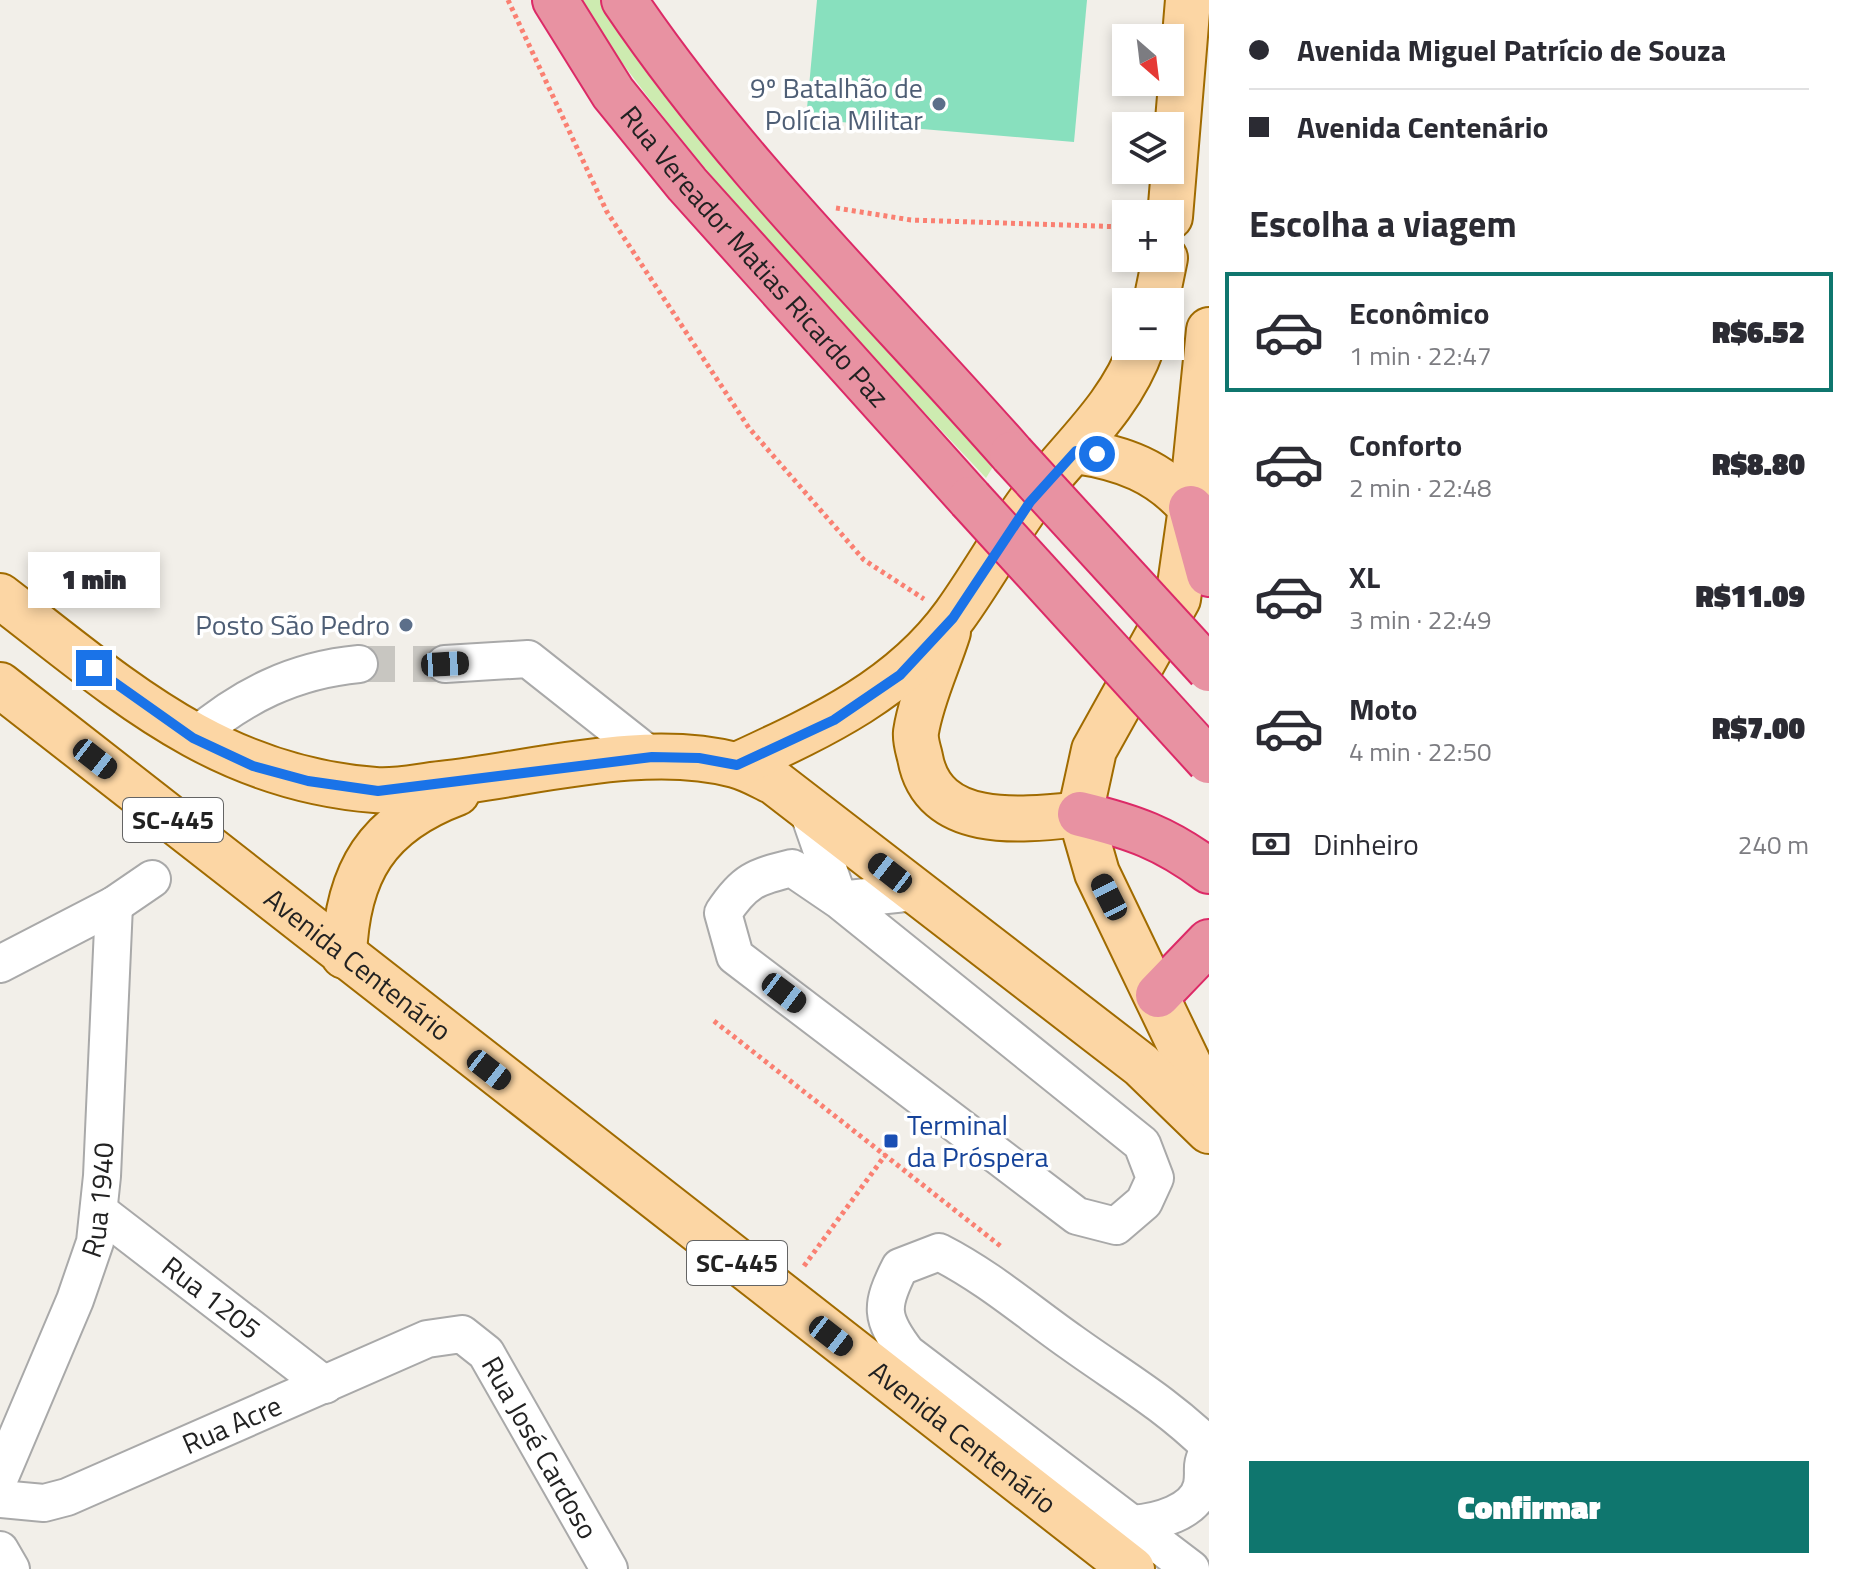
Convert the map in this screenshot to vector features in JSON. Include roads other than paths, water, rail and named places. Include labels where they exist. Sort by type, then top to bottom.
[{"type":"highway","name":"Rua Vereador Matias Ricardo Paz","points":[[555,0],[613,93],[687,184],[836,354],[1209,761]]},
{"type":"highway","name":"Rua Vereador Matias Ricardo Paz","points":[[624,0],[663,58],[736,150],[1209,669]]},
{"type":"highway","points":[[1200,504],[1209,574]]},
{"type":"highway","points":[[1080,814],[1137,828],[1174,845],[1209,871]]},
{"type":"highway","points":[[1158,995],[1209,942]]},
{"type":"main road","points":[[1171,200],[1188,0]]},
{"type":"main road","points":[[1209,330],[1200,504],[1178,599],[1094,750],[1080,814],[1097,873],[1209,1106]]},
{"type":"main road","points":[[737,765],[834,720],[900,675],[953,618],[1030,502],[1076,451],[1127,380],[1136,360]]},
{"type":"main road","points":[[1076,451],[1118,457],[1200,504]]},
{"type":"main road","name":"SC-445","points":[[0,596],[117,686],[193,738],[253,766],[308,781],[378,791],[652,757],[699,758],[737,765],[774,782],[1141,1065],[1209,1131]]},
{"type":"main road","points":[[953,618],[915,734],[923,775],[942,798],[981,817],[1026,819],[1080,814]]},
{"type":"main road","name":"Avenida Centenário","points":[[0,685],[1132,1569]]},
{"type":"main road","points":[[344,956],[345,914],[354,888],[382,839],[413,812],[497,778]]},
{"type":"street","points":[[445,664],[528,659],[652,757]]},
{"type":"street","points":[[193,738],[227,709],[286,678],[325,667],[359,664]]},
{"type":"street","points":[[807,808],[839,900],[1142,1144],[1155,1178],[1144,1202],[1116,1226],[1077,1216],[735,956],[723,913],[737,893],[756,876],[792,868],[839,900],[915,892]]},
{"type":"street","points":[[0,964],[114,905],[152,879]]},
{"type":"street","name":"Rua 1940","points":[[0,1477],[83,1279],[99,1211],[114,905]]},
{"type":"street","name":"Rua 1205","points":[[99,1211],[325,1385]]},
{"type":"street","points":[[1133,1524],[1158,1522],[1190,1501],[1202,1484],[1199,1468],[1209,1447],[1174,1411],[1071,1343],[979,1273],[939,1252],[900,1267],[884,1298],[888,1329],[907,1353],[1191,1569]]},
{"type":"street","name":"Rua Acre","points":[[0,1499],[44,1503],[67,1497],[427,1339],[462,1334]]},
{"type":"street","name":"Rua José Cardoso","points":[[462,1334],[486,1353],[609,1569]]},
{"type":"street","points":[[0,1550],[11,1569]]},
{"type":"tunnel","points":[[359,664],[445,664]]},
{"type":"place","name":"9º Batalhão de Polícia Militar","points":[[939,104]]},
{"type":"place","name":"Posto São Pedro","points":[[406,625]]},
{"type":"place","name":"Terminal da Próspera","points":[[891,1141]]}]
